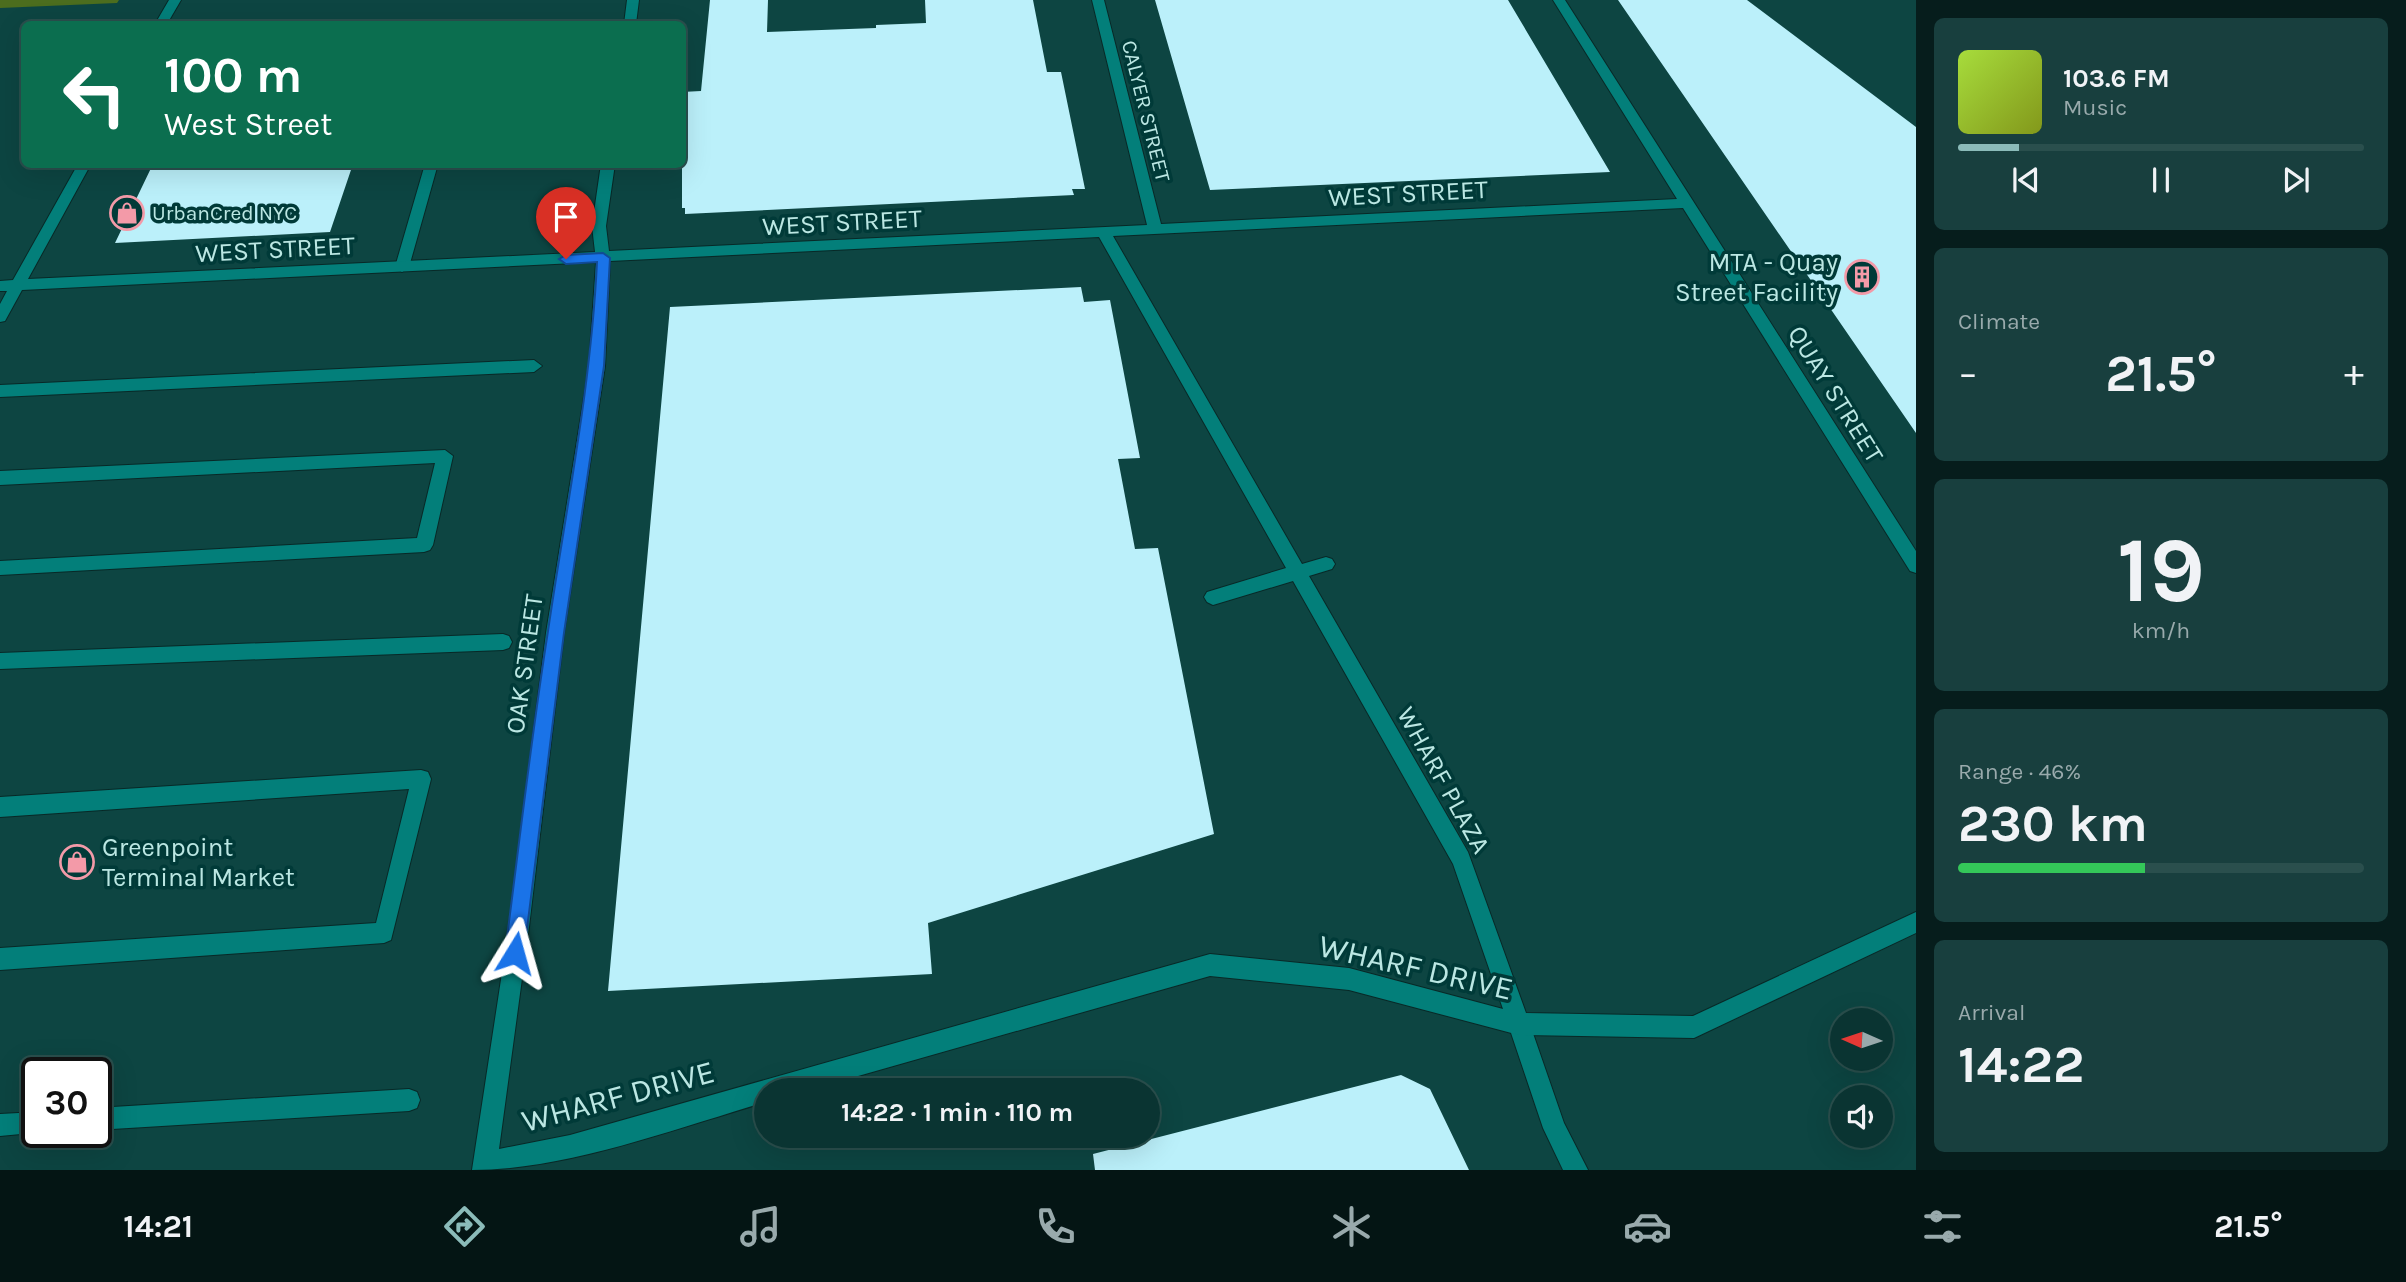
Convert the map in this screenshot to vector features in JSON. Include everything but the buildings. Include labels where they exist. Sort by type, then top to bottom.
[{"type":"street","points":[[164,21],[175,0]]},
{"type":"street","points":[[630,21],[633,0]]},
{"type":"street","name":"CALYER STREET","points":[[1098,0],[1156,231]]},
{"type":"street","name":"QUAY STREET","points":[[1559,0],[1916,566]]},
{"type":"street","points":[[0,317],[83,168]]},
{"type":"street","points":[[402,267],[431,168]]},
{"type":"street","name":"OAK STREET","points":[[485,1167],[555,633],[597,366],[603,258],[599,226],[607,168]]},
{"type":"street","name":"WEST STREET","points":[[0,286],[1685,203]]},
{"type":"street","name":"WHARF PLAZA","points":[[1104,233],[1461,859],[1554,1128],[1576,1170]]},
{"type":"street","points":[[0,391],[534,366]]},
{"type":"street","points":[[0,478],[445,456],[424,545],[0,568]]},
{"type":"street","points":[[1213,597],[1326,564]]},
{"type":"street","points":[[0,661],[503,642]]},
{"type":"street","points":[[0,807],[421,779],[384,933],[0,959]]},
{"type":"street","name":"WHARF DRIVE","points":[[814,1078],[1210,965],[1349,979],[1519,1024],[1694,1027],[1916,922]]},
{"type":"street","name":"WHARF DRIVE","points":[[485,1167],[570,1147],[754,1095]]},
{"type":"street","points":[[112,1118],[409,1100]]},
{"type":"street","points":[[0,1125],[21,1124]]},
{"type":"green space","points":[[0,0],[119,0],[117,3],[0,8]]},
{"type":"place","name":"UrbanCred NYC","points":[[127,213]]},
{"type":"place","name":"MTA - Quay Street Facility","points":[[1862,277]]},
{"type":"place","name":"Greenpoint Terminal Market","points":[[77,862]]},
{"type":"route","points":[[515,953],[555,633],[597,366],[601,319],[603,258],[566,259]]}]
